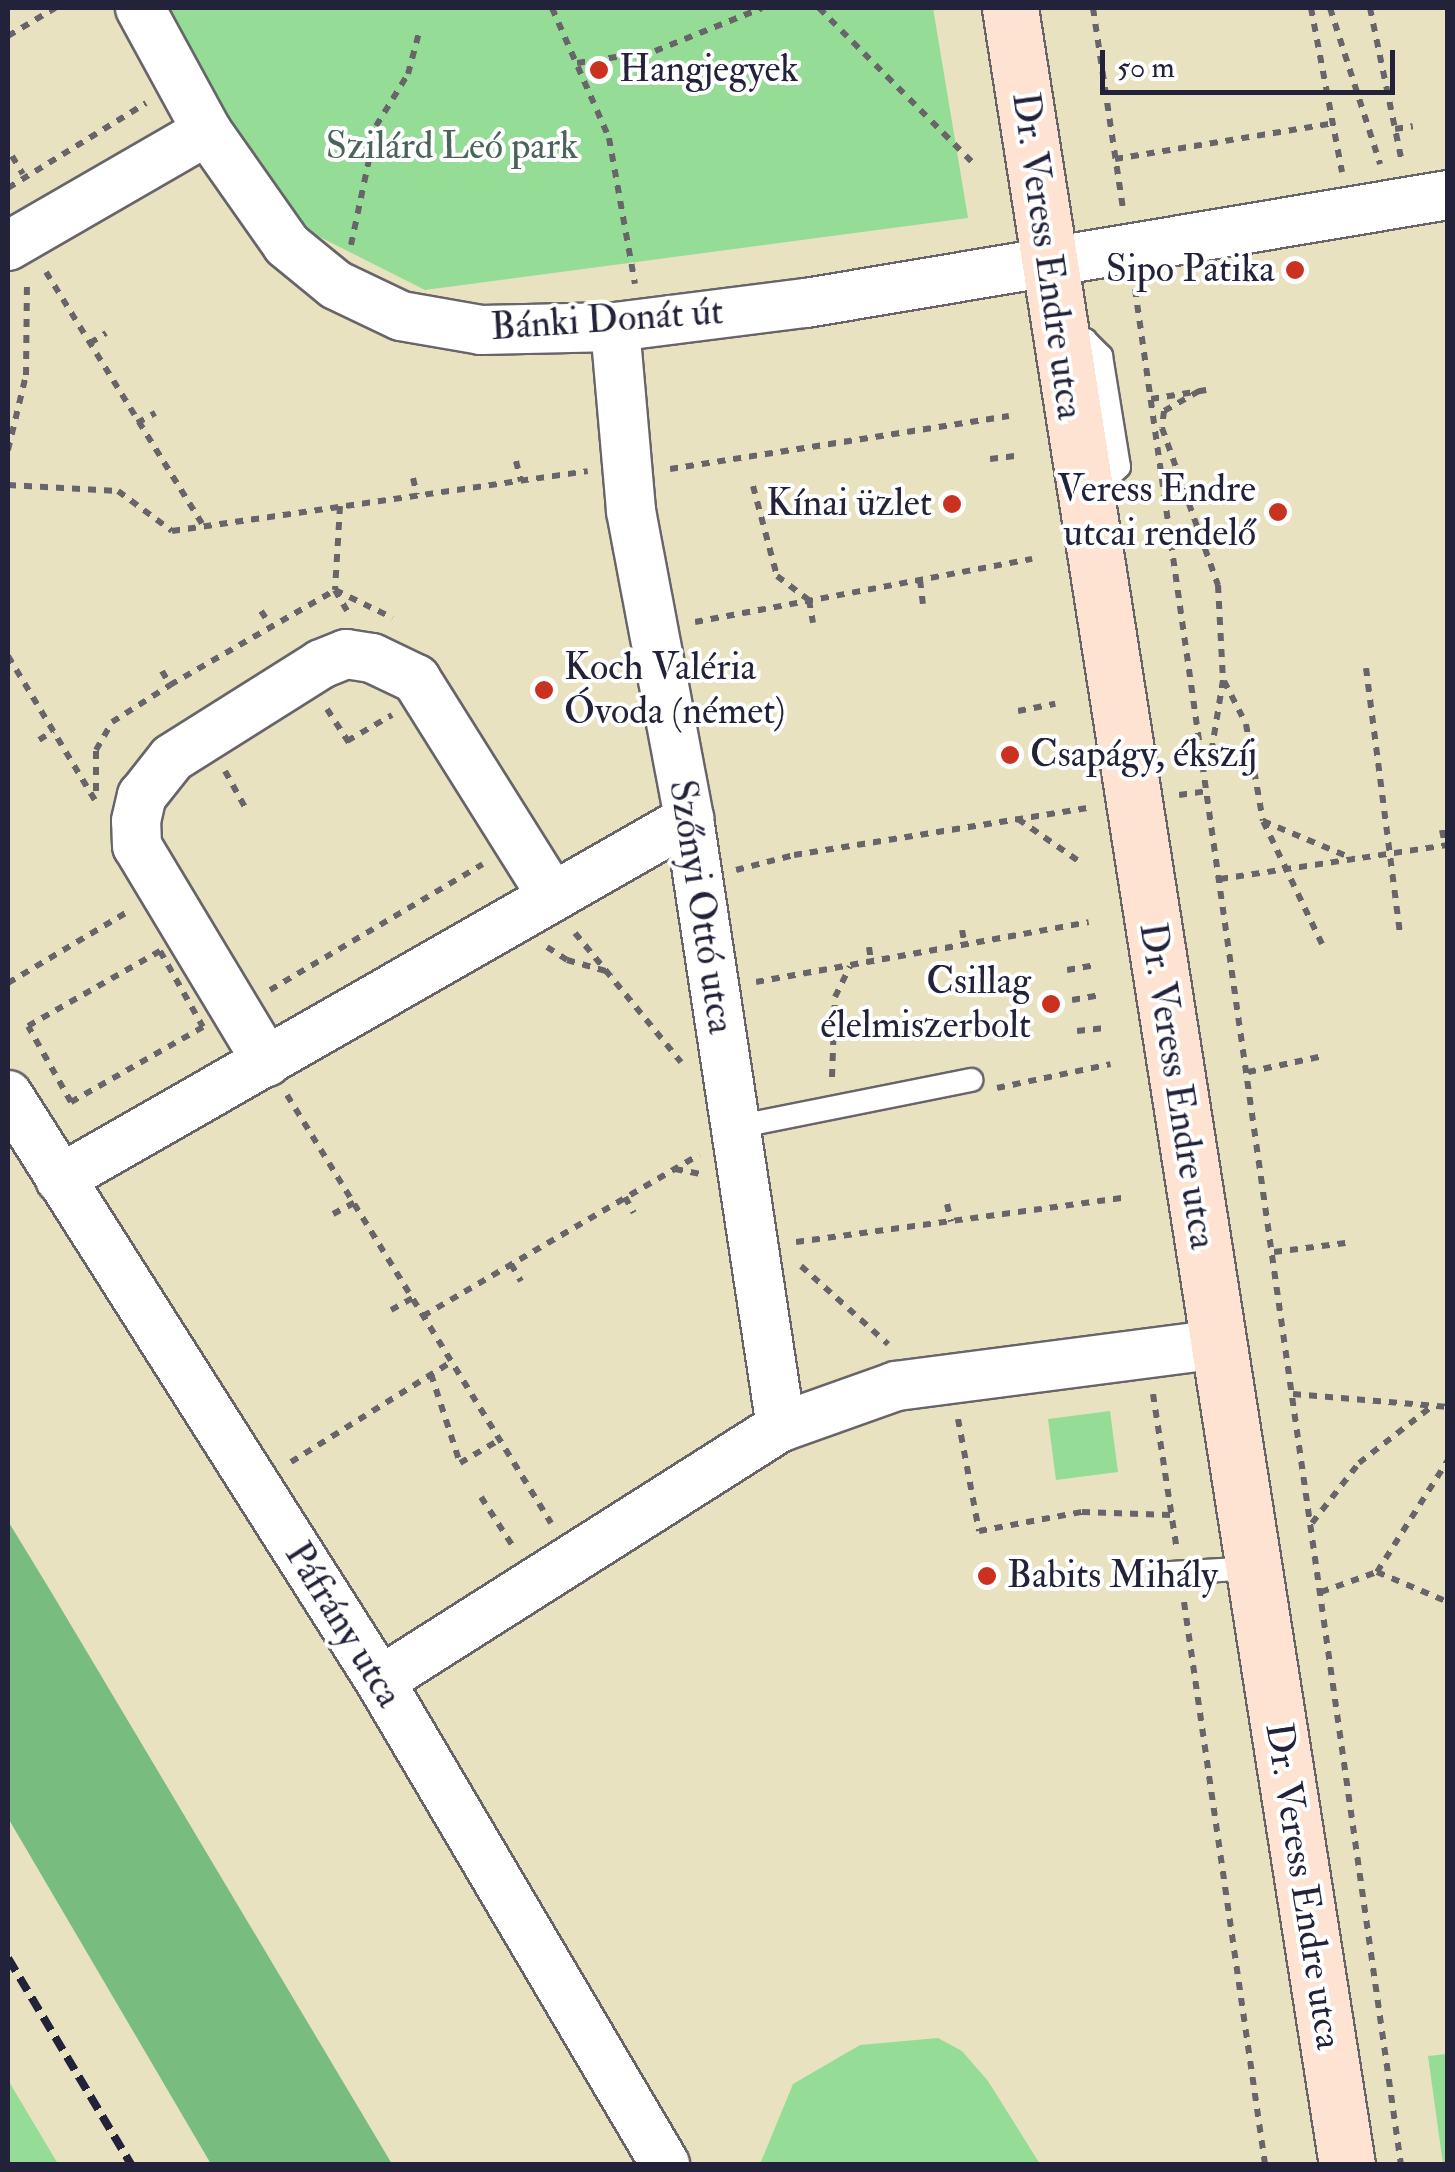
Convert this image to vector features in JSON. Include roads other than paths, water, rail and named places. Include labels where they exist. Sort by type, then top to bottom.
[{"type":"street","name":"Bánki Donát út","points":[[140,8],[207,130],[287,246],[336,286],[401,316],[481,330],[628,326],[1046,266],[1130,252],[1426,188]]},
{"type":"street","name":"Dr. Veress Endre utca","points":[[1010,8],[1046,266],[1347,2164]]},
{"type":"street","points":[[23,260],[207,130]]},
{"type":"street","name":"Szőnyi Ottó utca","points":[[628,326],[631,511],[689,818],[715,990],[721,1139],[781,1427]]},
{"type":"street","points":[[271,1070],[137,846],[142,796],[172,758],[322,664],[387,642],[416,679],[553,921]]},
{"type":"street","points":[[60,1179],[553,921],[689,818]]},
{"type":"street","name":"Páfrány utca","points":[[8,1095],[380,1681],[664,2164]]},
{"type":"street","points":[[380,1681],[781,1427],[896,1386],[1219,1344]]},
{"type":"lane","points":[[721,1139],[831,1108],[977,1085]]},
{"type":"lane","points":[[1174,1573],[1252,1568]]},
{"type":"railway","points":[[8,1958],[131,2164]]},
{"type":"place","name":"Hangjegyek","points":[[599,70]]},
{"type":"place","name":"Sipo Patika","points":[[1295,270]]},
{"type":"place","name":"Kínai üzlet","points":[[952,504]]},
{"type":"place","name":"Veress Endre utcai rendelő","points":[[1278,512]]},
{"type":"place","name":"Koch Valéria Óvoda (német)","points":[[544,690]]},
{"type":"place","name":"Csapágy, ékszíj","points":[[1010,755]]},
{"type":"place","name":"Csillag élelmiszerbolt","points":[[1051,1004]]},
{"type":"place","name":"Babits Mihály","points":[[987,1576]]},
{"type":"park label","name":"Szilárd Leó park","points":[[452,147]]}]
